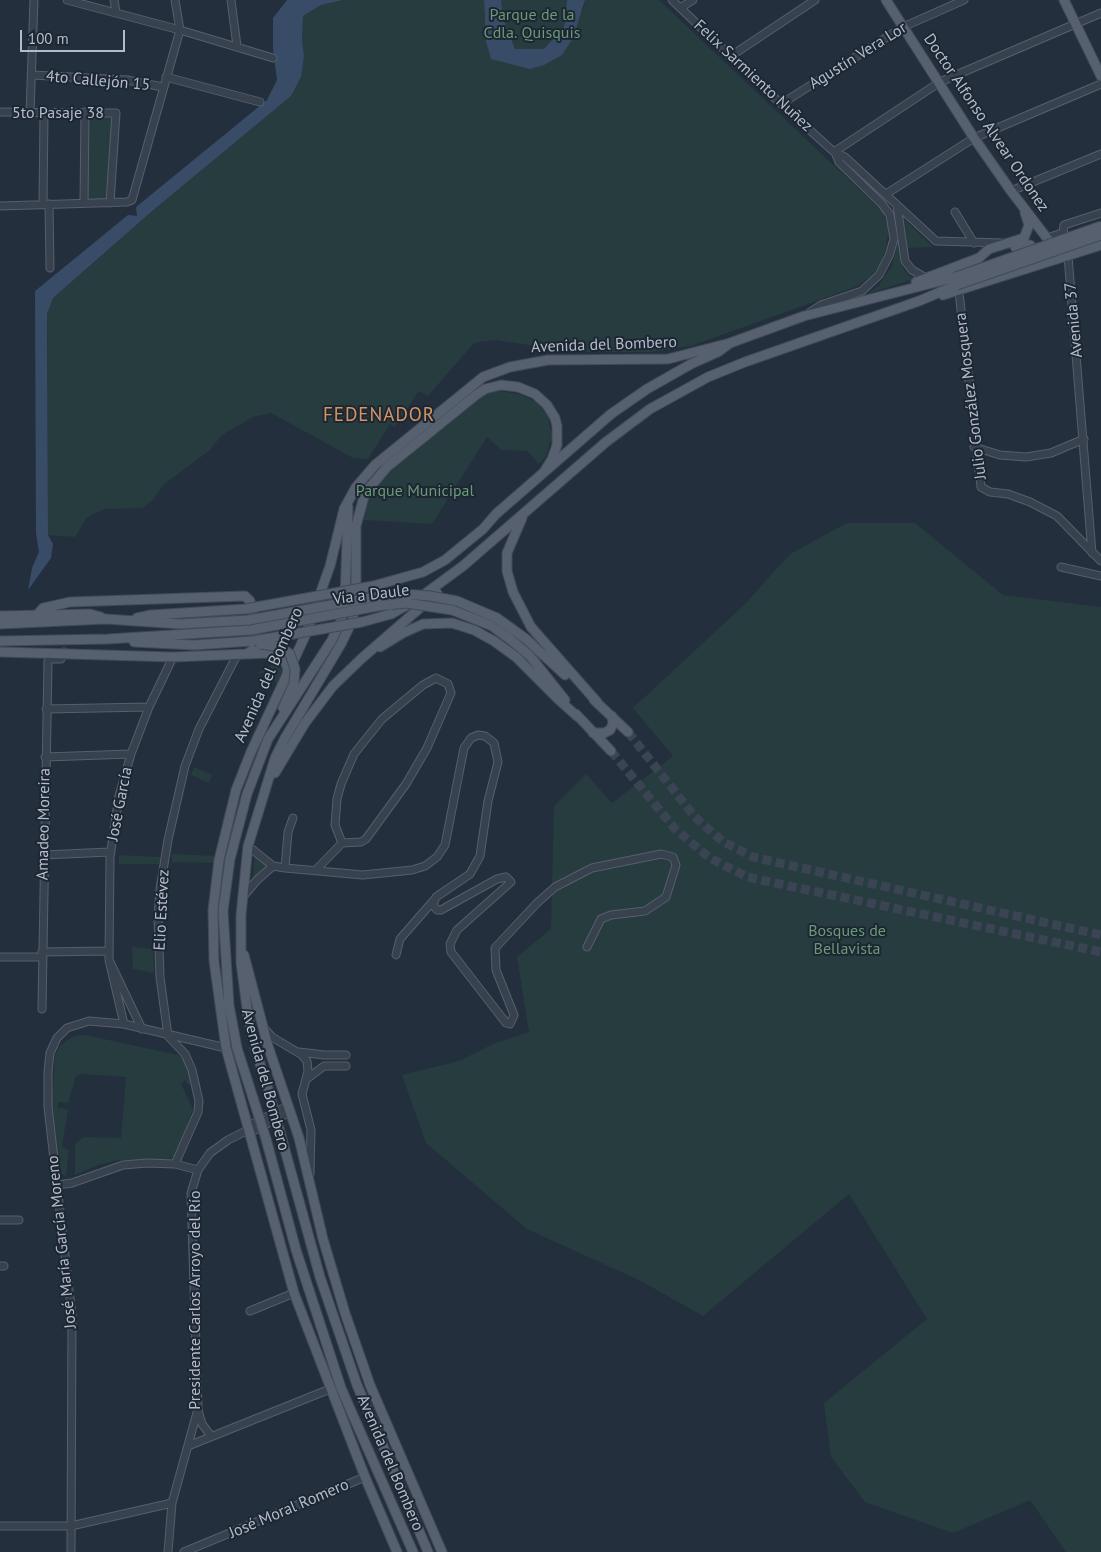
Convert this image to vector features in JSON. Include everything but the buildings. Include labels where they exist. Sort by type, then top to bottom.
[{"type":"main road","name":"Doctor Alfonso Alvear Ordonez","points":[[886,0],[974,138],[1011,191],[1050,242],[1068,256]]},
{"type":"main road","points":[[1064,0],[1101,76]]},
{"type":"main road","points":[[979,258],[988,249],[1024,238],[1028,231],[1028,218],[1018,200]]},
{"type":"main road","points":[[263,793],[317,705],[360,659],[449,582],[463,566],[525,512],[629,424],[650,409],[708,377],[775,350],[919,301],[1101,226]]},
{"type":"main road","points":[[1050,242],[1062,245],[1101,231]]},
{"type":"main road","points":[[957,284],[1101,235]]},
{"type":"main road","points":[[872,298],[979,258],[1030,245],[1035,250],[1037,259],[1032,268]]},
{"type":"main road","points":[[730,343],[804,316],[872,298],[957,284],[1032,268],[1101,245]]},
{"type":"main road","name":"Vía a Daule","points":[[132,619],[151,615],[245,609],[373,586],[423,572],[458,550],[595,426],[626,403],[730,343]]},
{"type":"main road","name":"Avenida del Bombero","points":[[397,1552],[330,1389],[294,1293],[226,1048],[214,961],[213,910],[219,860],[236,790],[251,752],[290,682],[325,581],[339,526],[349,500],[356,487],[375,465],[483,378],[530,361],[668,359],[730,343]]},
{"type":"main road","points":[[263,793],[285,738],[342,644],[353,619],[358,515],[365,493],[377,476],[476,395],[501,384],[518,386],[535,394],[547,405],[555,418],[557,445],[552,459],[544,472]]},
{"type":"main road","name":"Avenida del Bombero","points":[[349,500],[345,600],[341,620],[332,640],[268,739],[237,824],[230,860],[224,911],[229,1005],[238,1048],[266,1139],[296,1250],[341,1388],[412,1552]]},
{"type":"main road","points":[[525,512],[513,535],[507,553],[507,571],[511,587],[531,627],[597,702]]},
{"type":"main road","name":"Vía a Daule","points":[[108,639],[151,644],[253,642],[362,622],[391,614],[418,599],[463,566]]},
{"type":"main road","points":[[36,616],[43,608],[70,602],[245,596],[250,601],[257,638],[255,648],[247,655]]},
{"type":"main road","name":"Vía a Daule","points":[[0,641],[108,639],[250,625],[406,603],[452,610],[494,622],[526,639],[628,732]]},
{"type":"main road","name":"Vía a Daule","points":[[0,616],[90,614],[106,619]]},
{"type":"main road","name":"Vía a Daule","points":[[0,624],[132,619],[180,624],[250,625]]},
{"type":"main road","points":[[360,659],[413,627],[434,622],[452,623],[474,630],[508,650],[578,717]]},
{"type":"main road","name":"Vía a Daule","points":[[494,622],[530,656],[578,717],[611,751]]},
{"type":"main road","points":[[253,642],[274,645],[290,654],[296,669],[268,739]]},
{"type":"main road","points":[[0,652],[64,652],[173,657],[270,653],[280,656],[288,668],[290,682]]},
{"type":"main road","points":[[593,733],[604,733],[610,730],[613,724],[612,716]]},
{"type":"main road","name":"Avenida del Bombero","points":[[263,793],[248,846],[242,898],[240,940],[243,988],[248,1016],[255,1048],[320,1277],[350,1367],[428,1552]]},
{"type":"main road","name":"Avenida del Bombero","points":[[240,940],[262,1026],[310,1182],[332,1276],[370,1385],[442,1552]]},
{"type":"street","points":[[30,113],[34,0]]},
{"type":"street","points":[[67,0],[237,46],[273,58]]},
{"type":"street","points":[[114,0],[116,12]]},
{"type":"street","points":[[0,206],[110,203],[132,200],[180,30],[175,0]]},
{"type":"street","points":[[231,0],[237,46]]},
{"type":"street","name":"Felix Sarmiento Nuñez","points":[[672,0],[781,104],[834,152],[846,157],[936,242],[1007,243]]},
{"type":"street","points":[[680,8],[692,0]]},
{"type":"street","points":[[731,56],[815,0]]},
{"type":"street","name":"Agustín Vera Lor","points":[[781,104],[903,26],[964,0]]},
{"type":"street","points":[[834,152],[940,82],[1101,13]]},
{"type":"street","name":"4to Callejón 15","points":[[32,75],[107,79],[164,87]]},
{"type":"street","points":[[166,77],[260,102]]},
{"type":"street","points":[[886,194],[974,138],[1101,84]]},
{"type":"street","name":"5to Pasaje 38","points":[[0,112],[44,114],[116,113],[110,203]]},
{"type":"street","points":[[84,203],[85,112]]},
{"type":"street","points":[[44,114],[46,204],[50,268]]},
{"type":"street","name":"Felix Sarmiento Nuñez","points":[[804,316],[821,305],[862,290],[879,275],[889,256],[894,239],[890,215],[882,204],[839,162],[834,152]]},
{"type":"street","points":[[1011,191],[1101,154]]},
{"type":"street","points":[[897,205],[905,261],[912,270],[926,278]]},
{"type":"street","points":[[956,212],[974,243]]},
{"type":"street","points":[[1062,245],[1062,233],[1066,224],[1101,213]]},
{"type":"street","points":[[1050,242],[1062,233]]},
{"type":"street","name":"Avenida 37","points":[[1068,256],[1092,554]]},
{"type":"street","name":"Julio González Mosquera","points":[[957,284],[974,447],[981,487],[990,492],[1008,494],[1030,502],[1056,516],[1092,554]]},
{"type":"street","points":[[974,447],[1000,455],[1026,457],[1051,453],[1084,439]]},
{"type":"street","points":[[1092,554],[1101,561]]},
{"type":"street","points":[[1061,567],[1101,576]]},
{"type":"street","name":"Amadeo Moreira","points":[[42,1009],[48,661],[50,659],[61,659],[64,652]]},
{"type":"street","name":"Elio Estévez","points":[[168,1036],[160,977],[158,918],[168,840],[185,766],[192,745],[237,655]]},
{"type":"street","name":"José García","points":[[124,1024],[108,951],[110,852],[119,796],[130,754],[149,707],[173,657]]},
{"type":"street","points":[[316,870],[342,843],[361,842],[366,839],[406,784],[427,748],[450,699],[451,689],[441,679],[436,678],[423,685],[382,720],[354,754],[341,784],[337,799],[335,825],[342,843]]},
{"type":"street","points":[[46,709],[149,707]]},
{"type":"street","points":[[248,846],[273,866],[285,868],[363,874],[396,872],[419,868],[437,857],[444,845],[462,754],[470,738],[478,735],[485,736],[494,743],[498,765],[489,795],[480,856],[470,874],[434,900],[400,939],[396,955]]},
{"type":"street","points":[[45,757],[130,754]]},
{"type":"street","points":[[285,868],[288,832],[293,818]]},
{"type":"street","points":[[44,855],[110,852]]},
{"type":"street","points":[[434,900],[435,908],[441,910],[496,879],[504,877],[510,879],[510,884],[460,926],[453,937],[450,947],[453,955],[506,1023],[509,1024],[513,1021],[514,1015],[496,970],[495,948],[537,903],[555,887],[592,868],[661,854],[673,857],[676,865],[666,897],[646,911],[611,915],[601,919],[587,947]]},
{"type":"street","points":[[242,898],[257,880],[273,866]]},
{"type":"street","points":[[0,957],[108,951]]},
{"type":"street","name":"José García","points":[[109,960],[142,1029]]},
{"type":"street","name":"José María García Moreno","points":[[71,1552],[72,1316],[48,1107],[48,1072],[50,1053],[57,1038],[67,1028],[89,1021],[124,1024]]},
{"type":"street","points":[[124,1024],[168,1036],[226,1048]]},
{"type":"street","points":[[262,1026],[272,1037],[297,1051],[307,1061],[308,1071],[303,1099],[311,1130],[310,1182]]},
{"type":"street","points":[[168,1036],[185,1054],[192,1070],[199,1101],[198,1112],[175,1164]]},
{"type":"street","points":[[297,1051],[310,1054],[346,1055]]},
{"type":"street","points":[[305,1083],[315,1071],[324,1066],[346,1066]]},
{"type":"street","name":"Presidente Carlos Arroyo del Río","points":[[168,1552],[172,1503],[198,1409],[191,1193],[198,1170],[210,1153],[228,1140],[248,1130],[252,1124],[289,1109]]},
{"type":"street","points":[[57,1185],[72,1183],[123,1165],[147,1163],[175,1164],[198,1170]]},
{"type":"street","points":[[0,1220],[19,1220]]},
{"type":"street","points":[[250,1311],[294,1293]]},
{"type":"street","points":[[188,1446],[330,1389]]},
{"type":"street","points":[[198,1409],[202,1424],[211,1436]]},
{"type":"street","name":"José Moral Romero","points":[[184,1552],[365,1477]]},
{"type":"street","points":[[0,1526],[70,1526],[172,1503]]},
{"type":"green space","points":[[343,0],[484,0],[484,16],[530,69],[583,10],[585,0],[659,0],[883,212],[889,228],[885,252],[880,265],[871,276],[858,286],[691,346],[651,352],[553,352],[536,346],[495,340],[474,343],[428,396],[419,391],[395,427],[390,424],[368,459],[353,458],[271,413],[253,417],[222,435],[209,451],[164,484],[152,501],[142,508],[104,509],[87,517],[75,537],[48,535],[47,314],[53,298],[151,212],[291,96],[301,77],[304,56],[302,40],[303,16],[321,5]]},
{"type":"green space","name":"Parque de la Cdla. Quisquis","points":[[501,0],[567,0],[564,27],[544,49],[515,49],[503,18]]},
{"type":"green space","points":[[85,112],[116,113],[110,203],[84,203]]},
{"type":"green space","points":[[903,218],[933,247],[907,248]]},
{"type":"green space","points":[[899,236],[900,263],[914,279],[867,294],[878,286],[892,266]]},
{"type":"green space","name":"Parque Municipal","points":[[500,391],[519,394],[537,402],[548,417],[552,436],[546,456],[539,464],[527,451],[502,450],[487,437],[432,524],[364,520],[369,495],[384,476],[486,394]]},
{"type":"green space","name":"Bosques de Bellavista","points":[[847,523],[915,523],[1003,595],[1101,607],[1101,1552],[1066,1552],[1030,1500],[953,1533],[865,1502],[831,1457],[824,1403],[927,1319],[849,1194],[703,1316],[641,1281],[527,1229],[426,1143],[402,1075],[459,1061],[493,1044],[529,1032],[517,957],[551,929],[554,806],[586,774],[612,803],[673,756],[633,708],[744,605],[790,554]]},
{"type":"green space","points":[[273,664],[282,669],[286,675],[279,690],[272,675],[257,673]]},
{"type":"green space","points":[[194,767],[212,775],[209,783],[191,775]]},
{"type":"green space","points":[[255,847],[274,869],[252,888]]},
{"type":"green space","points":[[172,854],[215,856],[215,863],[172,862]]},
{"type":"green space","points":[[119,855],[160,857],[160,864],[119,864]]},
{"type":"green space","points":[[132,947],[153,949],[154,973],[133,969]]},
{"type":"green space","points":[[85,1035],[183,1056],[192,1083],[188,1085],[185,1080],[181,1084],[193,1109],[178,1153],[173,1157],[167,1159],[118,1160],[98,1165],[75,1175],[75,1144],[84,1137],[121,1138],[126,1077],[83,1074],[76,1076],[68,1103],[58,1102],[58,1108],[68,1109],[62,1147],[69,1150],[66,1176],[60,1173],[56,1164],[51,1113],[55,1056],[59,1047],[66,1041],[75,1036]]},
{"type":"water","points":[[287,0],[343,0],[321,5],[303,16],[302,40],[304,56],[301,77],[291,96],[151,212],[53,298],[47,314],[47,334],[48,535],[53,544],[51,558],[28,590],[32,568],[39,552],[36,533],[35,291],[128,215],[137,216],[136,207],[267,100],[277,80],[273,49],[273,18]]},
{"type":"water","points":[[484,0],[501,0],[503,18],[515,49],[544,49],[564,27],[567,0],[585,0],[573,38],[562,55],[544,65],[530,69],[491,59],[486,41]]},
{"type":"tunnel","points":[[628,732],[694,816],[722,841],[753,857],[1101,935]]},
{"type":"tunnel","points":[[611,751],[676,830],[710,858],[747,877],[1101,952]]},
{"type":"district","name":"FEDENADOR","points":[[379,416]]}]
